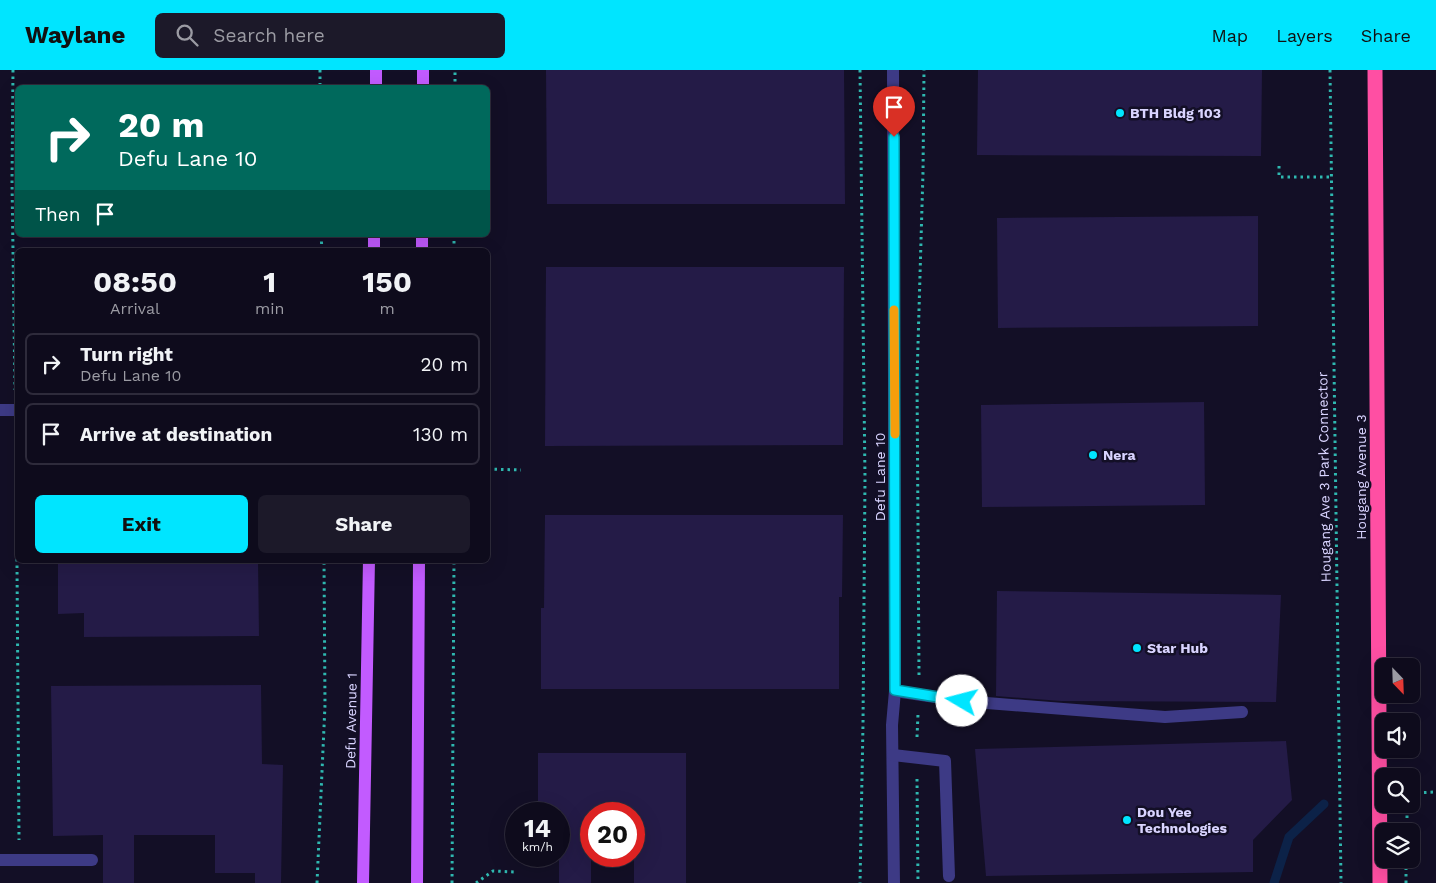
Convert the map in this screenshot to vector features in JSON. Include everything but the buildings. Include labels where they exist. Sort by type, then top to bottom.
[{"type":"highway","name":"Hougang Avenue 3","points":[[1374,70],[1380,883]]},
{"type":"main road","points":[[376,70],[376,85]]},
{"type":"main road","points":[[423,70],[423,85]]},
{"type":"main road","name":"Defu Avenue 1","points":[[363,883],[369,563]]},
{"type":"main road","points":[[417,883],[419,563]]},
{"type":"lane","name":"Defu Lane 10","points":[[893,70],[895,690],[892,755],[894,883]]},
{"type":"lane","points":[[0,410],[15,410]]},
{"type":"lane","points":[[895,690],[962,701],[1165,717],[1242,712]]},
{"type":"lane","points":[[892,755],[945,761],[950,876]]},
{"type":"lane","points":[[0,860],[92,860]]},
{"type":"path","points":[[13,70],[12,181],[15,318]]},
{"type":"path","points":[[320,70],[320,85]]},
{"type":"path","points":[[455,70],[455,85]]},
{"type":"path","points":[[860,70],[865,478],[860,883]]},
{"type":"path","points":[[918,883],[917,379],[924,70]]},
{"type":"path","name":"Hougang Ave 3 Park Connector","points":[[1330,70],[1341,883]]},
{"type":"path","points":[[1279,166],[1279,177],[1330,176]]},
{"type":"path","points":[[490,469],[521,470]]},
{"type":"path","points":[[18,563],[19,860]]},
{"type":"path","points":[[317,883],[325,705],[324,563]]},
{"type":"path","points":[[452,883],[454,563]]},
{"type":"path","points":[[1420,793],[1436,792]]},
{"type":"path","points":[[1406,868],[1406,883]]},
{"type":"path","points":[[476,883],[493,871],[515,872]]},
{"type":"waterway","points":[[1274,883],[1289,837],[1324,804]]},
{"type":"slow traffic","points":[[894,310],[895,434]]},
{"type":"place","name":"BTH Bldg 103","points":[[1120,113]]},
{"type":"place","name":"Nera","points":[[1093,455]]},
{"type":"place","name":"Star Hub","points":[[1137,648]]},
{"type":"place","name":"Dou Yee Technologies","points":[[1127,820]]},
{"type":"route","points":[[894,137],[895,690],[962,701]]}]
